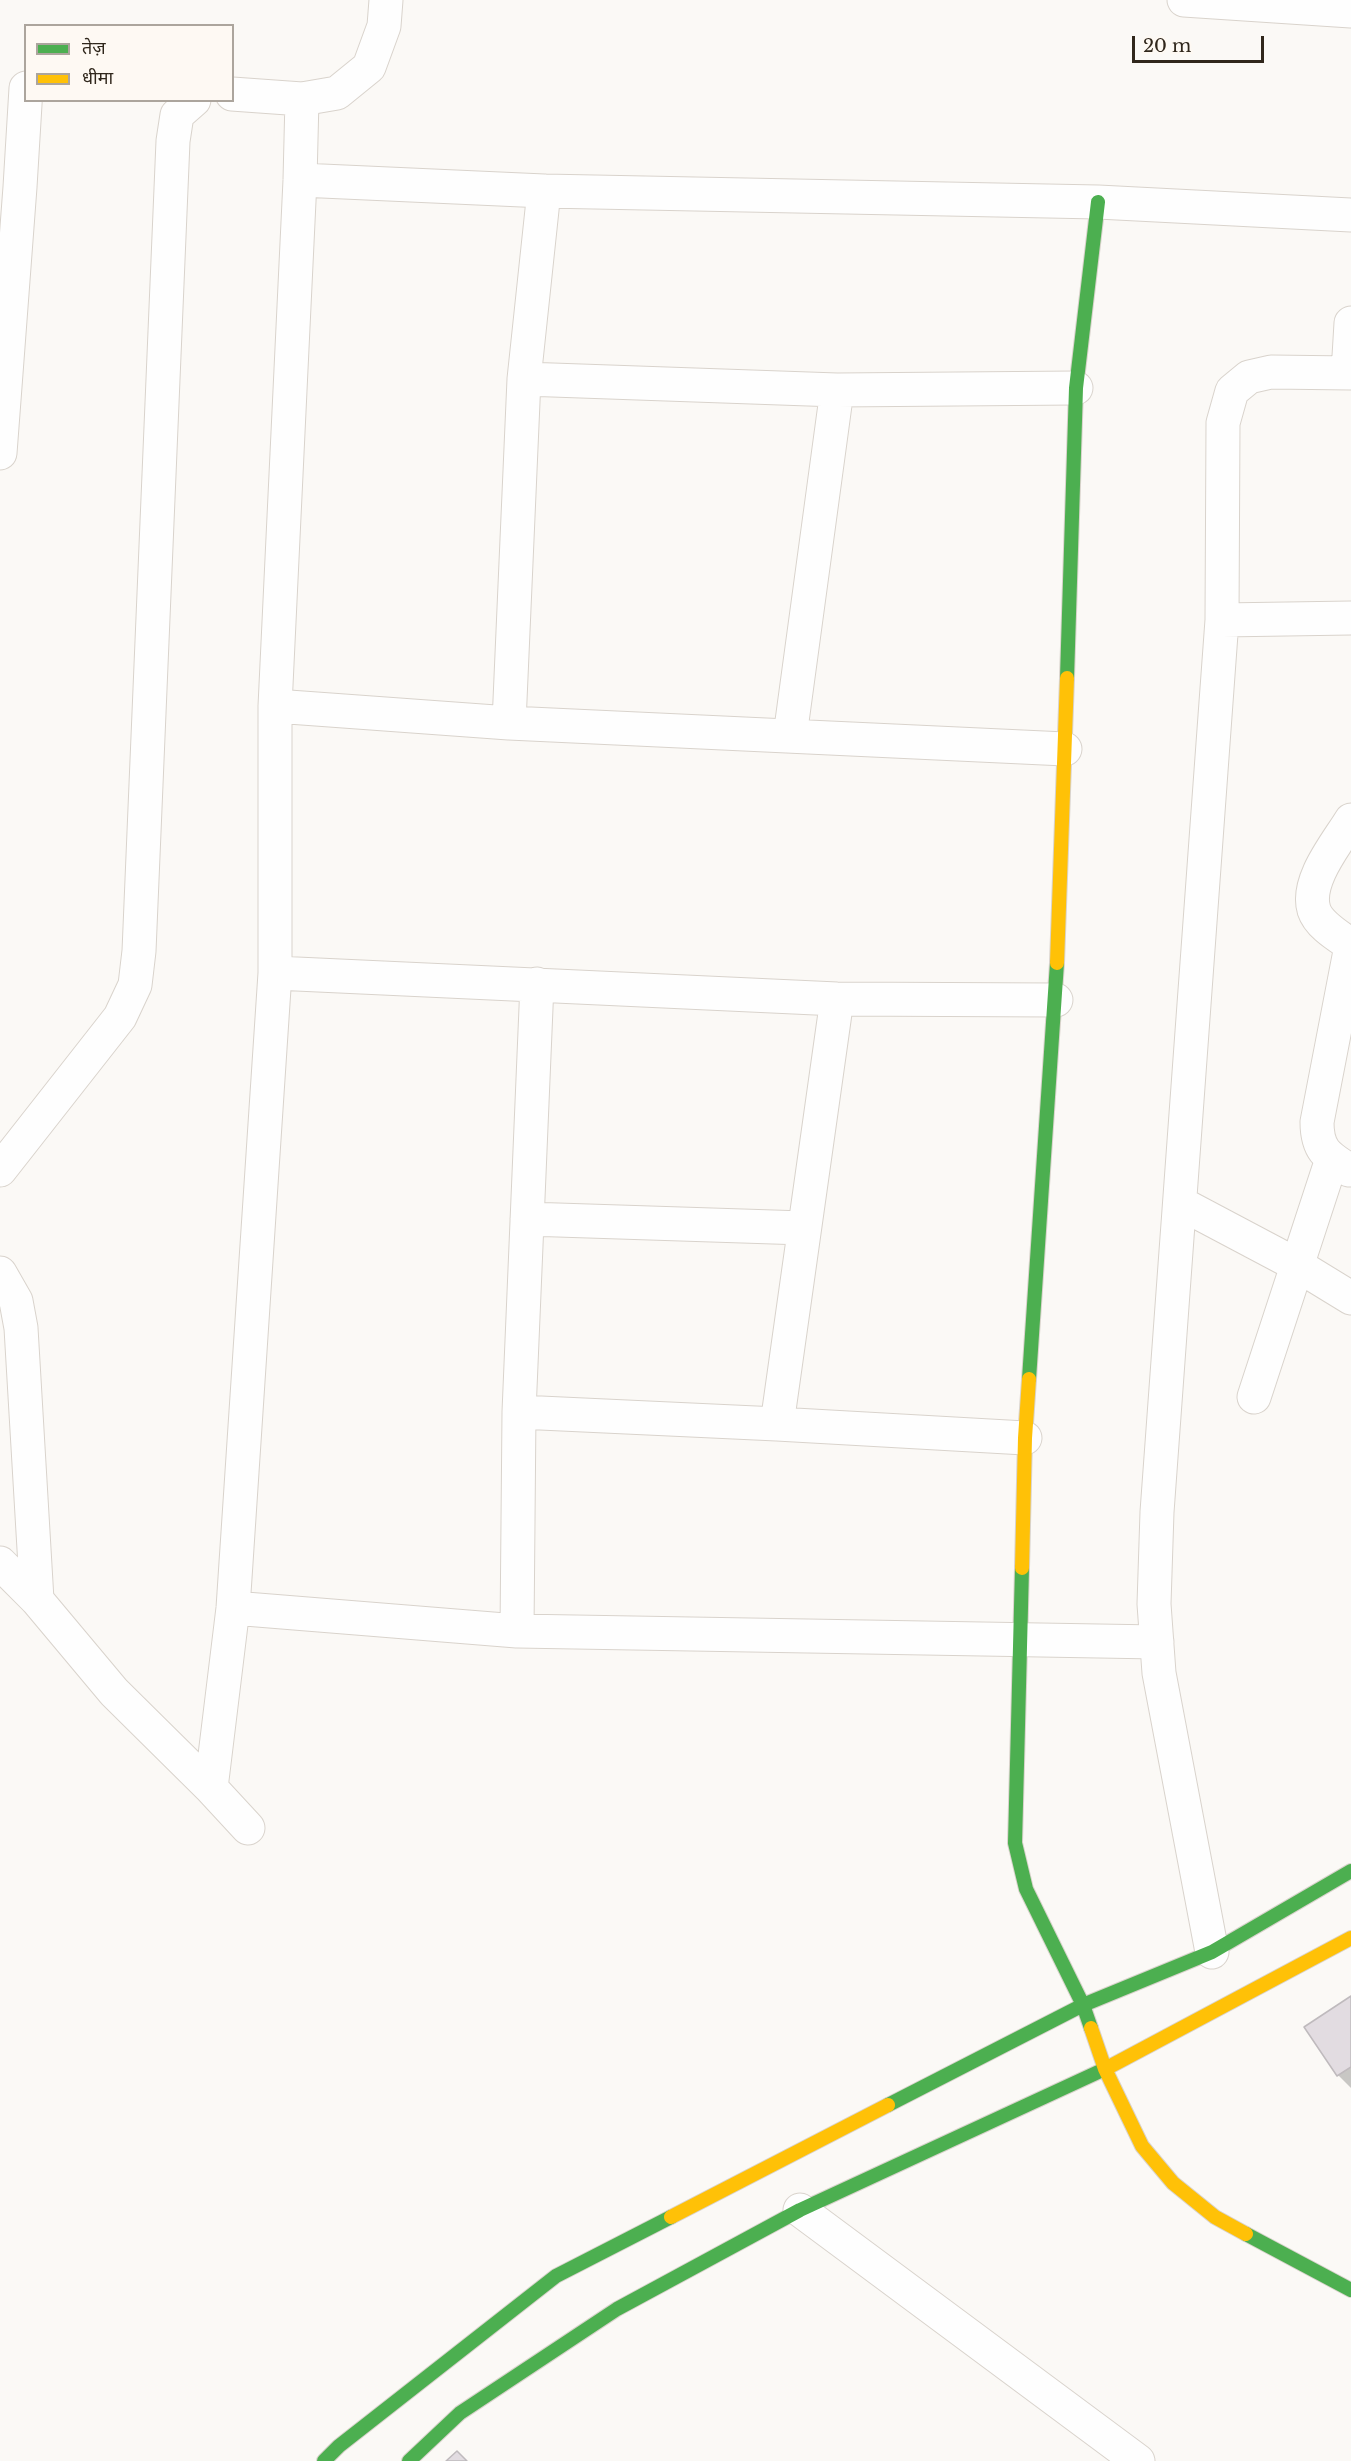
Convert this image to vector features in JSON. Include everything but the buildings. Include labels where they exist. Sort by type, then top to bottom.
[{"type":"main road","points":[[1098,202],[1076,388],[1056,1000],[1025,1438],[1022,1638],[1015,1843],[1026,1889],[1083,2005],[1106,2069],[1142,2146],[1173,2183],[1215,2217],[1351,2290]]},
{"type":"main road","points":[[324,2461],[339,2446],[556,2276],[1083,2005],[1212,1952],[1351,1871]]},
{"type":"main road","points":[[409,2461],[460,2413],[617,2309],[800,2210],[1106,2069],[1351,1938]]},
{"type":"street","points":[[234,94],[302,99],[337,93],[369,68],[384,26],[386,0]]},
{"type":"street","points":[[1184,0],[1351,11]]},
{"type":"street","points":[[211,1788],[233,1608],[275,973],[276,706],[302,99]]},
{"type":"street","points":[[0,453],[10,186],[24,100]]},
{"type":"street","points":[[0,1170],[120,1017],[135,985],[140,939],[173,141],[177,115],[192,102]]},
{"type":"street","points":[[300,180],[543,191],[1098,202],[1351,215]]},
{"type":"street","points":[[508,723],[524,379],[543,191]]},
{"type":"street","points":[[1212,1952],[1159,1673],[1154,1604],[1157,1512],[1222,620],[1223,423],[1232,391],[1249,377],[1271,372],[1350,373],[1351,323]]},
{"type":"street","points":[[524,379],[837,390],[1076,388]]},
{"type":"street","points":[[790,736],[837,390]]},
{"type":"street","points":[[1222,620],[1351,618]]},
{"type":"street","points":[[276,706],[508,723],[1065,749]]},
{"type":"street","points":[[1254,1397],[1297,1265],[1341,1165],[1322,1149],[1317,1137],[1317,1122],[1351,946],[1327,927],[1314,910],[1313,893],[1319,870],[1351,820]]},
{"type":"street","points":[[275,973],[837,999],[1056,1000]]},
{"type":"street","points":[[516,1631],[519,1412],[537,984]]},
{"type":"street","points":[[777,1424],[837,999]]},
{"type":"street","points":[[1180,1203],[1297,1265],[1351,1298]]},
{"type":"street","points":[[527,1218],[804,1228]]},
{"type":"street","points":[[0,1273],[8,1311],[21,1328],[37,1600]]},
{"type":"street","points":[[519,1412],[1025,1438]]},
{"type":"street","points":[[0,1563],[37,1600],[114,1692],[248,1828]]},
{"type":"street","points":[[233,1608],[516,1631],[1157,1642]]},
{"type":"street","points":[[800,2210],[1137,2461]]},
{"type":"traffic: fast","points":[[1067,678],[1076,388],[1098,202]]},
{"type":"traffic: fast","points":[[1029,1379],[1057,963]]},
{"type":"traffic: fast","points":[[1022,1568],[1015,1843],[1026,1889],[1083,2005],[1091,2028]]},
{"type":"traffic: fast","points":[[888,2105],[1083,2005],[1212,1952],[1351,1871]]},
{"type":"traffic: fast","points":[[409,2461],[460,2413],[617,2309],[800,2210],[1107,2068]]},
{"type":"traffic: fast","points":[[324,2461],[339,2446],[556,2276],[671,2217]]},
{"type":"traffic: fast","points":[[1246,2234],[1351,2290]]},
{"type":"traffic: slow","points":[[1057,963],[1067,678]]},
{"type":"traffic: slow","points":[[1022,1568],[1025,1438],[1029,1379]]},
{"type":"traffic: slow","points":[[1107,2068],[1351,1938]]},
{"type":"traffic: slow","points":[[1091,2028],[1105,2069],[1142,2146],[1173,2183],[1215,2217],[1246,2234]]},
{"type":"traffic: slow","points":[[671,2217],[888,2105]]}]
